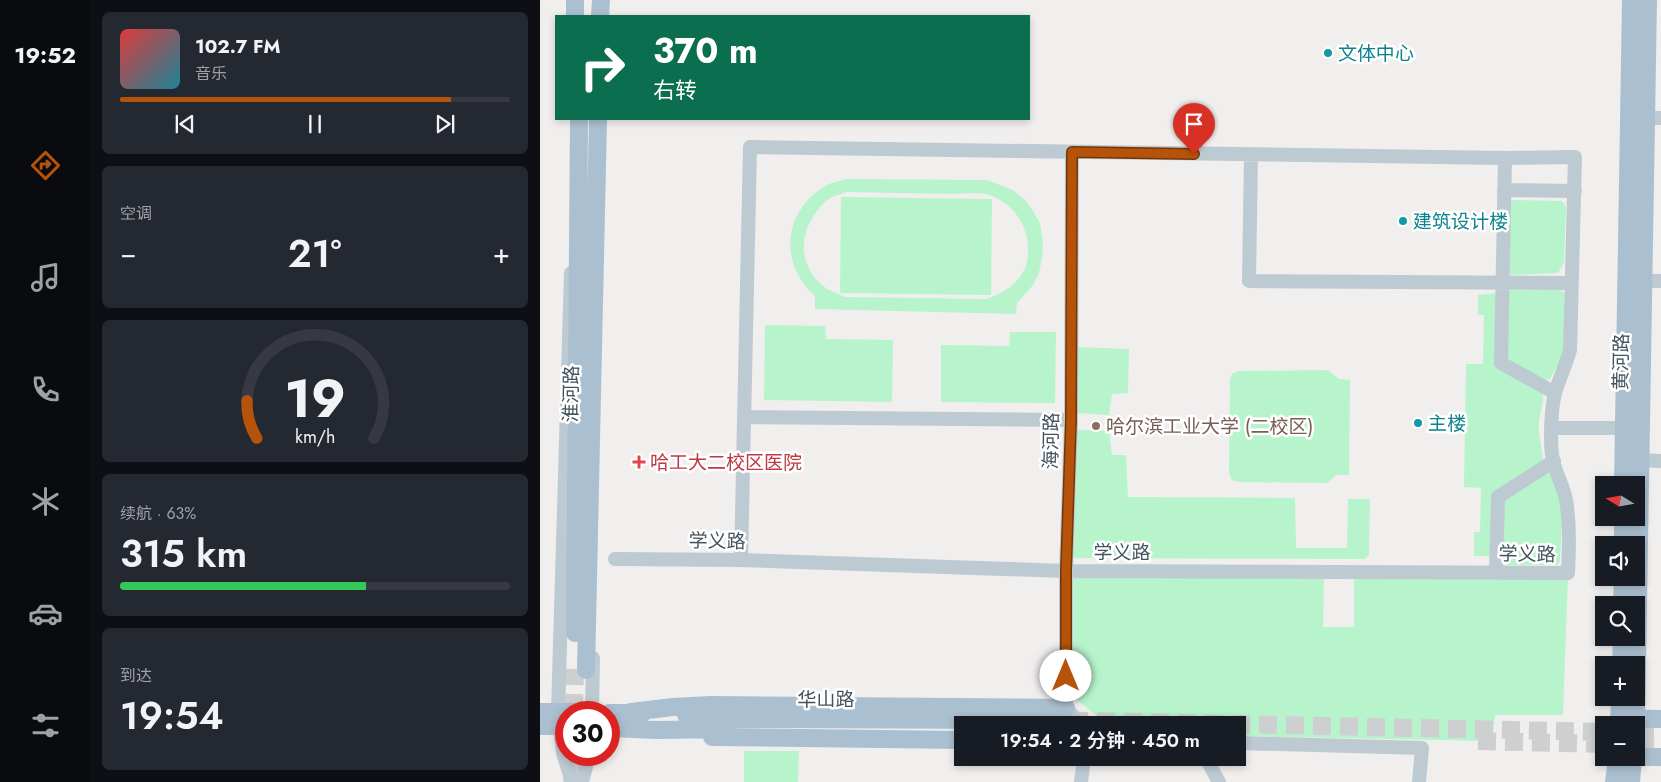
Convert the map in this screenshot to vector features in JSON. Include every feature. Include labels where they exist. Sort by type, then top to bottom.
[{"type":"main road","points":[[575,0],[575,15]]},
{"type":"main road","points":[[600,15],[601,0]]},
{"type":"main road","name":"黄河路","points":[[1623,476],[1631,0]]},
{"type":"main road","name":"黄河路","points":[[1628,716],[1641,460],[1643,281],[1654,118],[1648,0]]},
{"type":"main road","name":"淮河路","points":[[579,120],[580,669],[598,120]]},
{"type":"main road","points":[[631,712],[711,705],[1066,708]]},
{"type":"main road","points":[[540,712],[555,719]]},
{"type":"main road","name":"华山路","points":[[620,712],[731,719],[954,720]]},
{"type":"main road","points":[[1645,720],[1661,719]]},
{"type":"main road","points":[[540,726],[555,723]]},
{"type":"main road","points":[[620,728],[954,730]]},
{"type":"main road","name":"华山路","points":[[657,730],[701,736],[954,740]]},
{"type":"main road","points":[[1645,757],[1661,757]]},
{"type":"main road","points":[[1614,782],[1616,766]]},
{"type":"main road","points":[[1631,782],[1634,766]]},
{"type":"street","points":[[741,560],[750,147],[1505,158],[1575,157],[1570,350],[1565,370],[1555,393],[1552,428],[1554,461],[1498,497],[1496,572]]},
{"type":"street","name":"海河路","points":[[1066,708],[1066,571],[1071,420],[1072,152]]},
{"type":"street","points":[[1251,154],[1249,281],[1572,282]]},
{"type":"street","points":[[1505,158],[1501,363],[1555,393]]},
{"type":"street","points":[[1504,190],[1575,191]]},
{"type":"street","points":[[561,701],[569,288],[578,198]]},
{"type":"street","points":[[592,701],[602,288],[596,198]]},
{"type":"street","points":[[1643,281],[1661,281]]},
{"type":"street","points":[[744,417],[1071,420]]},
{"type":"street","points":[[1552,428],[1624,428]]},
{"type":"street","points":[[1641,460],[1661,461]]},
{"type":"street","name":"学义路","points":[[615,559],[741,560],[1066,571],[1568,573],[1569,519],[1566,497],[1554,461]]},
{"type":"street","points":[[1066,708],[1073,716]]},
{"type":"street","points":[[1246,743],[1422,748],[1419,782]]},
{"type":"street","points":[[567,766],[572,782]]},
{"type":"street","points":[[582,782],[586,766]]},
{"type":"street","points":[[1081,782],[1083,766]]},
{"type":"street","points":[[1211,766],[1220,782]]},
{"type":"green space","points":[[846,179],[987,180],[1013,190],[1025,200],[1040,223],[1043,242],[1039,273],[1033,285],[1017,303],[1016,314],[815,309],[815,296],[803,283],[795,268],[791,253],[794,222],[801,208],[812,196],[827,185]],"holes":[[[847,192],[989,195],[1006,204],[1019,218],[1028,244],[1027,263],[1015,283],[987,299],[845,297],[827,289],[812,274],[807,265],[804,246],[808,227],[819,208],[834,196]]]},
{"type":"green space","points":[[841,197],[992,199],[991,295],[840,293]]},
{"type":"green space","points":[[1512,200],[1562,201],[1566,207],[1564,263],[1558,273],[1511,275],[1507,272],[1509,206]]},
{"type":"green space","points":[[1510,290],[1559,290],[1564,292],[1564,349],[1550,379],[1544,381],[1508,360],[1507,294]]},
{"type":"green space","points":[[1497,293],[1497,367],[1543,392],[1539,428],[1543,459],[1539,465],[1495,493],[1494,556],[1474,556],[1474,532],[1480,532],[1481,488],[1464,487],[1466,364],[1483,364],[1484,315],[1478,315],[1478,295]]},
{"type":"green space","points":[[765,325],[825,326],[826,339],[893,340],[892,402],[764,400]]},
{"type":"green space","points":[[1010,332],[1056,332],[1055,403],[941,402],[941,345],[1009,346]]},
{"type":"green space","points":[[1075,347],[1129,349],[1128,393],[1112,394],[1109,415],[1074,413]]},
{"type":"green space","points":[[1328,370],[1339,379],[1350,380],[1349,475],[1336,475],[1327,483],[1239,482],[1232,480],[1229,473],[1230,379],[1232,374],[1238,371]]},
{"type":"green space","points":[[1073,430],[1109,431],[1112,455],[1126,455],[1128,497],[1295,498],[1296,548],[1347,548],[1348,499],[1370,499],[1369,554],[1365,559],[1072,558]]},
{"type":"green space","points":[[1542,472],[1550,473],[1558,492],[1561,516],[1560,561],[1557,565],[1508,565],[1503,563],[1505,497]]},
{"type":"green space","points":[[1072,573],[1324,577],[1323,627],[1354,627],[1354,578],[1568,573],[1563,715],[1495,715],[1492,741],[1246,736],[1246,716],[1097,716],[1070,694]]},
{"type":"green space","points":[[744,751],[799,751],[798,782],[744,782]]},
{"type":"tunnel","points":[[574,701],[575,669]]},
{"type":"tunnel","points":[[1246,724],[1595,732]]},
{"type":"tunnel","points":[[1645,733],[1661,733]]},
{"type":"tunnel","points":[[1478,741],[1595,744]]},
{"type":"tunnel","points":[[1645,745],[1661,746]]},
{"type":"tunnel","points":[[572,782],[573,766]]},
{"type":"place","name":"文体中心","points":[[1328,53]]},
{"type":"place","name":"建筑设计楼","points":[[1403,221]]},
{"type":"place","name":"主楼","points":[[1418,423]]},
{"type":"place","name":"哈尔滨工业大学 (二校区)","points":[[1096,426]]},
{"type":"place","name":"哈工大二校区医院","points":[[639,462]]},
{"type":"route","points":[[1066,676],[1066,571],[1071,420],[1072,152],[1194,154]]}]
